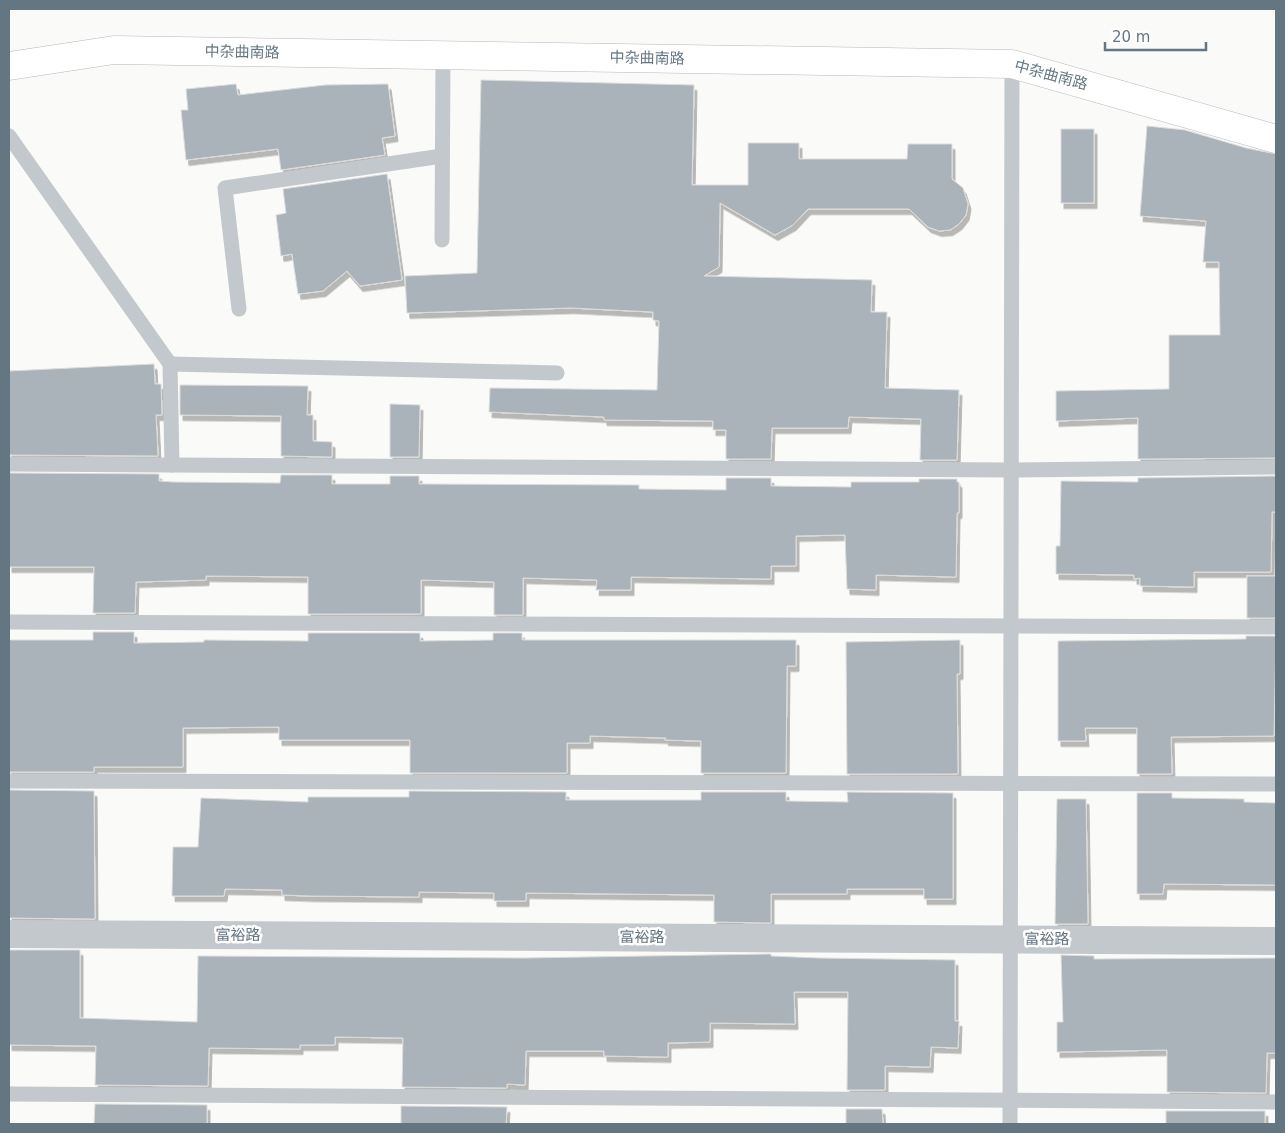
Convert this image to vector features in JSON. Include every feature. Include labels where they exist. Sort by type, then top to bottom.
[{"type":"street","name":"中杂曲南路","points":[[9,66],[114,50],[1012,64],[1276,139]]},
{"type":"street","name":"富裕路","points":[[9,934],[1276,940]]},
{"type":"lane","points":[[442,240],[443,55]]},
{"type":"lane","points":[[1010,1124],[1012,64]]},
{"type":"lane","points":[[9,136],[170,364],[172,465]]},
{"type":"lane","points":[[239,309],[225,188],[442,156]]},
{"type":"lane","points":[[170,364],[557,373]]},
{"type":"lane","points":[[9,464],[1011,470],[1276,467]]},
{"type":"lane","points":[[9,622],[1276,627]]},
{"type":"lane","points":[[9,781],[1276,784]]},
{"type":"lane","points":[[9,1094],[1010,1102],[1276,1102]]},
{"type":"building","points":[[481,80],[694,85],[692,185],[748,185],[748,143],[799,143],[799,159],[907,159],[908,144],[952,144],[952,179],[963,188],[968,204],[966,215],[959,224],[950,230],[939,231],[928,227],[909,209],[808,209],[793,225],[775,235],[720,203],[719,267],[704,276],[872,280],[871,312],[887,312],[885,388],[959,390],[957,460],[920,460],[921,419],[849,417],[848,428],[772,428],[771,459],[726,459],[726,430],[713,430],[713,421],[604,420],[604,417],[489,412],[490,388],[657,390],[659,321],[653,320],[653,312],[571,308],[407,313],[405,276],[477,273]]},
{"type":"building","points":[[236,84],[238,95],[325,85],[388,84],[395,136],[382,138],[385,155],[281,170],[278,149],[186,160],[181,110],[188,110],[186,89]]},
{"type":"building","points":[[1147,126],[1185,130],[1246,148],[1276,154],[1276,458],[1138,459],[1138,418],[1056,421],[1056,391],[1169,389],[1169,335],[1220,335],[1219,262],[1203,262],[1206,221],[1140,216]]},
{"type":"building","points":[[1061,129],[1094,129],[1094,203],[1061,203]]},
{"type":"building","points":[[387,174],[402,280],[360,286],[347,271],[323,291],[298,294],[292,254],[281,256],[276,215],[286,213],[283,189]]},
{"type":"building","points":[[154,364],[155,384],[161,384],[162,415],[156,415],[158,456],[9,455],[9,371]]},
{"type":"building","points":[[180,385],[308,386],[307,415],[313,415],[313,441],[332,442],[332,457],[281,456],[281,416],[180,415]]},
{"type":"building","points":[[390,404],[420,405],[419,457],[390,457]]},
{"type":"building","points":[[9,473],[159,474],[159,481],[280,483],[281,475],[332,475],[332,484],[390,484],[390,476],[419,476],[419,484],[639,485],[639,489],[726,490],[726,478],[771,478],[771,486],[851,487],[851,482],[919,482],[919,479],[957,479],[957,482],[959,482],[959,513],[957,513],[956,577],[876,575],[876,590],[847,589],[845,535],[796,536],[796,566],[771,566],[771,579],[631,577],[631,590],[596,590],[597,580],[523,578],[523,615],[494,615],[494,582],[421,580],[421,614],[308,614],[308,577],[206,576],[206,580],[136,582],[135,613],[93,613],[94,567],[9,567]]},
{"type":"building","points":[[1276,476],[1276,512],[1272,512],[1271,572],[1194,572],[1194,587],[1140,586],[1140,578],[1134,579],[1134,575],[1056,574],[1056,546],[1060,546],[1061,481],[1138,482],[1138,478]]},
{"type":"building","points":[[1247,576],[1276,576],[1276,618],[1247,618]]},
{"type":"building","points":[[93,632],[134,632],[134,643],[204,642],[204,640],[308,641],[308,633],[420,633],[420,641],[493,640],[493,633],[522,633],[522,640],[796,640],[796,666],[787,666],[786,773],[701,773],[701,741],[590,736],[590,743],[567,743],[567,773],[410,773],[410,740],[279,740],[279,727],[183,728],[183,767],[94,767],[94,772],[9,772],[9,640],[93,640]]},
{"type":"building","points":[[1246,636],[1276,636],[1274,736],[1171,737],[1172,774],[1137,774],[1137,728],[1085,728],[1086,741],[1058,741],[1058,641],[1246,639]]},
{"type":"building","points":[[960,640],[960,674],[957,674],[958,774],[847,774],[846,642]]},
{"type":"building","points":[[9,790],[94,791],[95,919],[9,918]]},
{"type":"building","points":[[409,791],[566,792],[566,800],[701,800],[701,792],[786,792],[786,801],[848,802],[847,792],[953,793],[953,899],[924,899],[924,889],[847,889],[847,894],[771,894],[771,923],[714,922],[714,895],[526,893],[526,901],[494,901],[494,893],[419,892],[419,897],[310,896],[282,895],[282,890],[225,889],[224,896],[172,896],[173,847],[198,847],[201,798],[308,802],[308,797],[409,797]]},
{"type":"building","points":[[1137,793],[1172,793],[1172,798],[1244,799],[1244,802],[1276,803],[1276,885],[1164,884],[1163,894],[1137,894]]},
{"type":"building","points":[[1057,799],[1086,799],[1088,924],[1055,924]]},
{"type":"building","points":[[9,950],[80,950],[80,1018],[197,1022],[198,956],[524,958],[771,954],[771,956],[819,958],[955,960],[955,1021],[959,1021],[958,1048],[931,1047],[930,1067],[885,1066],[885,1090],[847,1090],[848,992],[794,992],[795,1024],[710,1023],[710,1042],[668,1043],[668,1057],[604,1056],[604,1051],[526,1051],[525,1085],[507,1084],[507,1088],[402,1087],[403,1038],[335,1037],[335,1045],[300,1045],[300,1049],[209,1048],[208,1086],[95,1085],[96,1046],[9,1045]]},
{"type":"building","points":[[1061,955],[1094,956],[1094,959],[1276,958],[1276,1053],[1267,1053],[1266,1093],[1167,1092],[1167,1050],[1057,1052],[1057,1022],[1063,1022]]},
{"type":"building","points":[[95,1104],[207,1105],[207,1124],[94,1124]]},
{"type":"building","points":[[401,1106],[507,1107],[506,1124],[401,1124]]},
{"type":"building","points":[[846,1109],[882,1109],[883,1124],[846,1124]]},
{"type":"building","points":[[1166,1111],[1265,1111],[1265,1124],[1166,1124]]}]
